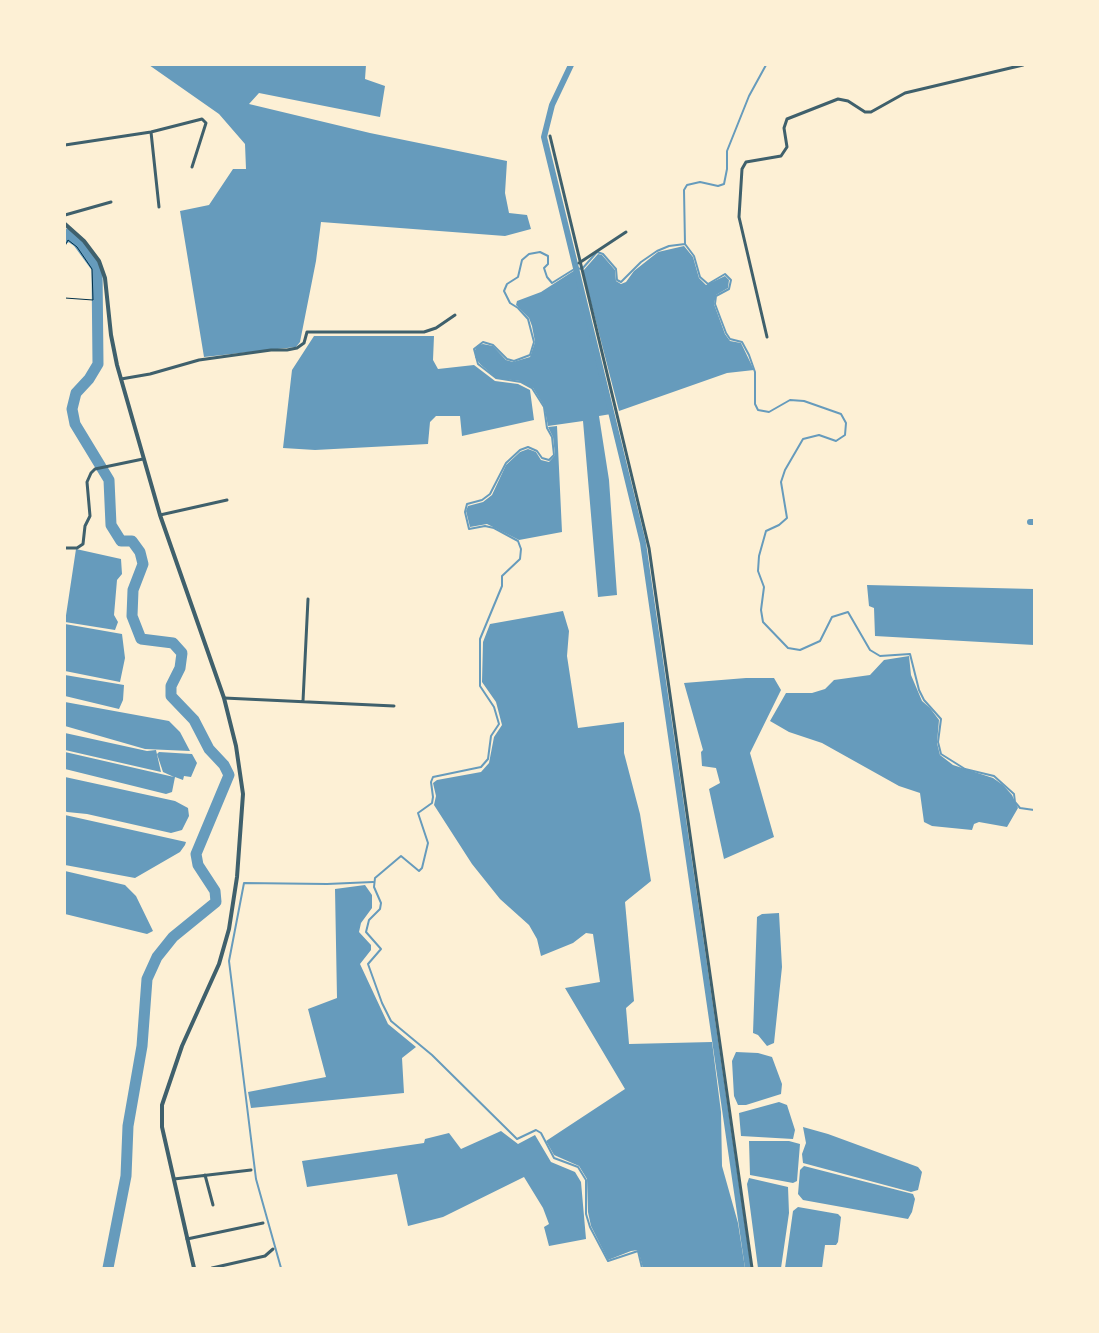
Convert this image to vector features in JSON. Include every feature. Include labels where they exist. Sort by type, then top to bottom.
[{"type":"street","points":[[767,337],[739,218],[742,169],[746,162],[781,156],[787,147],[784,128],[787,119],[838,99],[848,101],[865,112],[871,112],[905,93],[1023,65]]},
{"type":"street","points":[[65,145],[152,132],[199,119],[205,121],[192,167]]},
{"type":"street","points":[[152,132],[159,207]]},
{"type":"street","points":[[550,136],[579,263],[650,548],[752,1268]]},
{"type":"street","points":[[65,216],[111,202]]},
{"type":"street","points":[[65,224],[84,241],[98,261],[105,278],[111,335],[121,379],[160,515],[224,698],[236,746],[242,794],[237,877],[229,929],[219,964],[182,1046],[162,1105],[162,1127],[194,1268]]},
{"type":"street","points":[[579,263],[626,232]]},
{"type":"street","points":[[121,379],[150,374],[208,358],[297,348],[304,343],[307,332],[424,332],[436,328],[455,315]]},
{"type":"street","points":[[65,548],[77,548],[83,544],[90,516],[88,476],[95,469],[143,459]]},
{"type":"street","points":[[160,515],[227,500]]},
{"type":"street","points":[[303,701],[308,599]]},
{"type":"street","points":[[224,698],[394,706]]},
{"type":"street","points":[[174,1180],[251,1170]]},
{"type":"street","points":[[206,1175],[212,1205]]},
{"type":"street","points":[[187,1240],[263,1223]]},
{"type":"street","points":[[212,1268],[265,1256],[273,1249]]},
{"type":"path","points":[[65,246],[68,240],[76,247],[92,269],[93,300],[65,298]]},
{"type":"water","points":[[149,65],[366,65],[365,79],[385,86],[380,117],[259,93],[249,104],[370,133],[507,161],[505,193],[509,213],[527,215],[531,229],[505,236],[321,222],[316,261],[300,342],[296,347],[204,357],[180,211],[209,205],[233,169],[246,169],[245,144],[219,114]]},
{"type":"water","points":[[684,246],[693,257],[699,278],[706,285],[725,276],[729,280],[728,288],[716,295],[714,304],[725,334],[730,341],[741,343],[754,370],[727,373],[619,411],[583,271],[598,254],[602,255],[615,270],[616,281],[621,284],[626,282],[634,271],[658,252]]},
{"type":"water","points":[[575,270],[611,414],[599,416],[609,480],[617,595],[598,597],[583,421],[548,426],[544,406],[533,388],[520,381],[496,378],[475,357],[475,350],[478,345],[483,344],[493,346],[506,360],[513,362],[530,357],[535,342],[532,326],[529,318],[516,305],[517,301],[541,292]]},
{"type":"water","points":[[314,336],[434,336],[433,360],[438,369],[474,365],[495,381],[518,384],[530,390],[534,420],[462,436],[460,416],[436,416],[430,422],[428,444],[315,450],[283,448],[292,370]]},
{"type":"water","points":[[557,426],[562,532],[519,540],[487,524],[470,527],[466,511],[468,506],[483,502],[492,495],[506,465],[520,452],[528,449],[536,452],[541,460],[549,462],[555,455],[553,437],[548,427]]},
{"type":"water","points":[[76,549],[121,559],[122,574],[117,580],[114,615],[118,622],[115,630],[65,622]]},
{"type":"water","points":[[867,585],[1034,589],[1034,645],[875,636],[874,608],[869,606]]},
{"type":"water","points":[[563,611],[569,631],[567,656],[578,728],[624,722],[624,753],[640,814],[651,881],[625,902],[634,1001],[626,1008],[629,1044],[712,1042],[721,1112],[722,1166],[738,1223],[745,1268],[643,1268],[638,1250],[608,1260],[591,1226],[588,1212],[587,1179],[579,1166],[554,1155],[546,1141],[625,1089],[565,988],[600,982],[593,934],[586,933],[573,943],[541,956],[537,939],[529,925],[500,899],[472,864],[434,805],[436,796],[433,783],[437,780],[481,772],[489,763],[494,737],[502,725],[496,702],[482,682],[483,642],[490,624]]},
{"type":"water","points":[[65,624],[122,634],[125,658],[120,682],[65,671]]},
{"type":"water","points":[[909,656],[911,675],[922,701],[939,720],[937,743],[940,755],[953,765],[993,778],[1003,785],[1012,795],[1018,808],[1007,827],[979,822],[974,824],[972,830],[932,826],[924,822],[920,793],[899,786],[822,743],[789,732],[770,721],[786,693],[812,693],[825,689],[834,680],[870,675],[884,660]]},
{"type":"water","points":[[65,675],[124,685],[123,700],[119,709],[65,696]]},
{"type":"water","points":[[746,678],[774,678],[781,690],[750,753],[774,837],[724,859],[709,789],[720,783],[716,768],[702,766],[701,752],[703,750],[684,683]]},
{"type":"water","points":[[65,702],[169,721],[180,732],[190,751],[145,749],[65,726]]},
{"type":"water","points":[[65,733],[147,751],[156,750],[161,772],[65,750]]},
{"type":"water","points":[[65,752],[174,777],[163,772],[157,754],[159,752],[192,754],[197,763],[191,777],[184,776],[183,780],[175,777],[172,792],[166,794],[65,769]]},
{"type":"water","points":[[65,777],[175,801],[188,808],[189,816],[182,830],[171,833],[87,814],[67,812],[65,811]]},
{"type":"water","points":[[65,815],[186,842],[180,852],[135,878],[65,865]]},
{"type":"water","points":[[65,871],[125,885],[136,896],[153,931],[147,934],[65,914]]},
{"type":"water","points":[[365,885],[372,895],[372,908],[361,923],[359,932],[371,945],[371,950],[360,964],[388,1024],[416,1047],[402,1058],[404,1093],[251,1108],[248,1092],[326,1077],[308,1009],[337,998],[335,889]]},
{"type":"water","points":[[779,913],[782,967],[774,1043],[767,1046],[758,1035],[753,1033],[757,917],[762,914]]},
{"type":"water","points":[[736,1052],[758,1053],[772,1057],[782,1084],[781,1094],[746,1105],[738,1105],[734,1096],[732,1061]]},
{"type":"water","points":[[779,1102],[787,1105],[795,1130],[793,1139],[741,1136],[739,1113]]},
{"type":"water","points":[[803,1127],[828,1134],[918,1167],[922,1172],[918,1190],[911,1192],[803,1163],[802,1154],[806,1143]]},
{"type":"water","points":[[501,1131],[518,1144],[535,1135],[551,1162],[575,1172],[581,1182],[586,1239],[549,1246],[544,1227],[549,1224],[543,1208],[524,1177],[443,1217],[408,1226],[397,1174],[307,1187],[302,1161],[424,1143],[425,1139],[449,1133],[461,1149]]},
{"type":"water","points":[[749,1141],[789,1141],[800,1144],[797,1181],[793,1183],[750,1175]]},
{"type":"water","points":[[804,1166],[913,1194],[915,1199],[912,1212],[908,1219],[803,1200],[798,1194],[800,1170]]},
{"type":"water","points":[[749,1178],[788,1187],[789,1213],[781,1268],[758,1268],[747,1184]]},
{"type":"water","points":[[798,1207],[838,1214],[841,1217],[838,1242],[836,1245],[825,1245],[822,1268],[785,1268],[793,1211]]},
{"type":"waterway","points":[[571,65],[552,105],[544,137],[643,543],[748,1268]]},
{"type":"waterway","points":[[766,65],[749,96],[727,151],[727,169],[724,184],[718,186],[700,182],[687,185],[684,190],[685,244],[694,256],[700,277],[708,284],[725,274],[731,280],[729,289],[716,296],[715,304],[726,333],[730,339],[742,342],[749,355],[755,372],[755,404],[758,410],[769,412],[790,400],[804,401],[841,414],[846,423],[845,435],[836,441],[819,435],[803,439],[785,470],[781,482],[787,518],[779,525],[766,531],[759,556],[758,571],[764,587],[761,610],[763,622],[788,648],[800,650],[820,641],[832,617],[848,612],[870,650],[880,656],[910,654],[919,690],[924,700],[941,719],[938,742],[941,754],[965,769],[994,776],[1014,794],[1015,802],[1020,808],[1034,810]]},
{"type":"waterway","points":[[65,238],[67,234],[78,242],[97,268],[98,364],[89,379],[76,393],[72,409],[75,424],[109,480],[111,525],[121,541],[132,541],[140,552],[143,564],[133,590],[132,616],[141,639],[173,643],[182,653],[180,668],[171,686],[171,696],[194,720],[209,749],[224,765],[229,775],[196,854],[198,865],[215,891],[216,902],[173,937],[157,957],[147,979],[142,1046],[128,1126],[126,1176],[108,1268]]},
{"type":"waterway","points":[[642,1268],[638,1251],[608,1261],[590,1227],[586,1214],[586,1180],[578,1167],[554,1158],[541,1133],[536,1130],[517,1139],[432,1055],[391,1021],[382,1003],[368,964],[381,949],[366,932],[369,920],[380,909],[381,903],[374,887],[375,878],[401,856],[419,871],[422,868],[428,843],[418,813],[432,803],[431,782],[433,777],[481,767],[488,759],[491,736],[499,724],[494,707],[480,686],[480,639],[502,586],[502,576],[520,559],[521,549],[518,541],[494,528],[485,526],[469,529],[465,512],[467,504],[482,500],[490,494],[506,463],[520,450],[528,447],[537,451],[542,458],[549,460],[554,455],[552,437],[547,428],[544,407],[532,388],[521,382],[496,378],[478,364],[474,349],[483,342],[493,345],[507,359],[514,361],[530,355],[534,342],[528,319],[518,308],[510,303],[504,291],[507,284],[518,277],[522,260],[529,254],[540,252],[548,256],[548,264],[544,268],[547,277],[552,283],[576,268],[582,269],[597,252],[603,254],[616,269],[617,280],[621,282],[641,262],[657,251],[669,246],[685,244]]},
{"type":"waterway","points":[[281,1268],[256,1179],[229,961],[244,883],[327,884],[373,882]]}]
